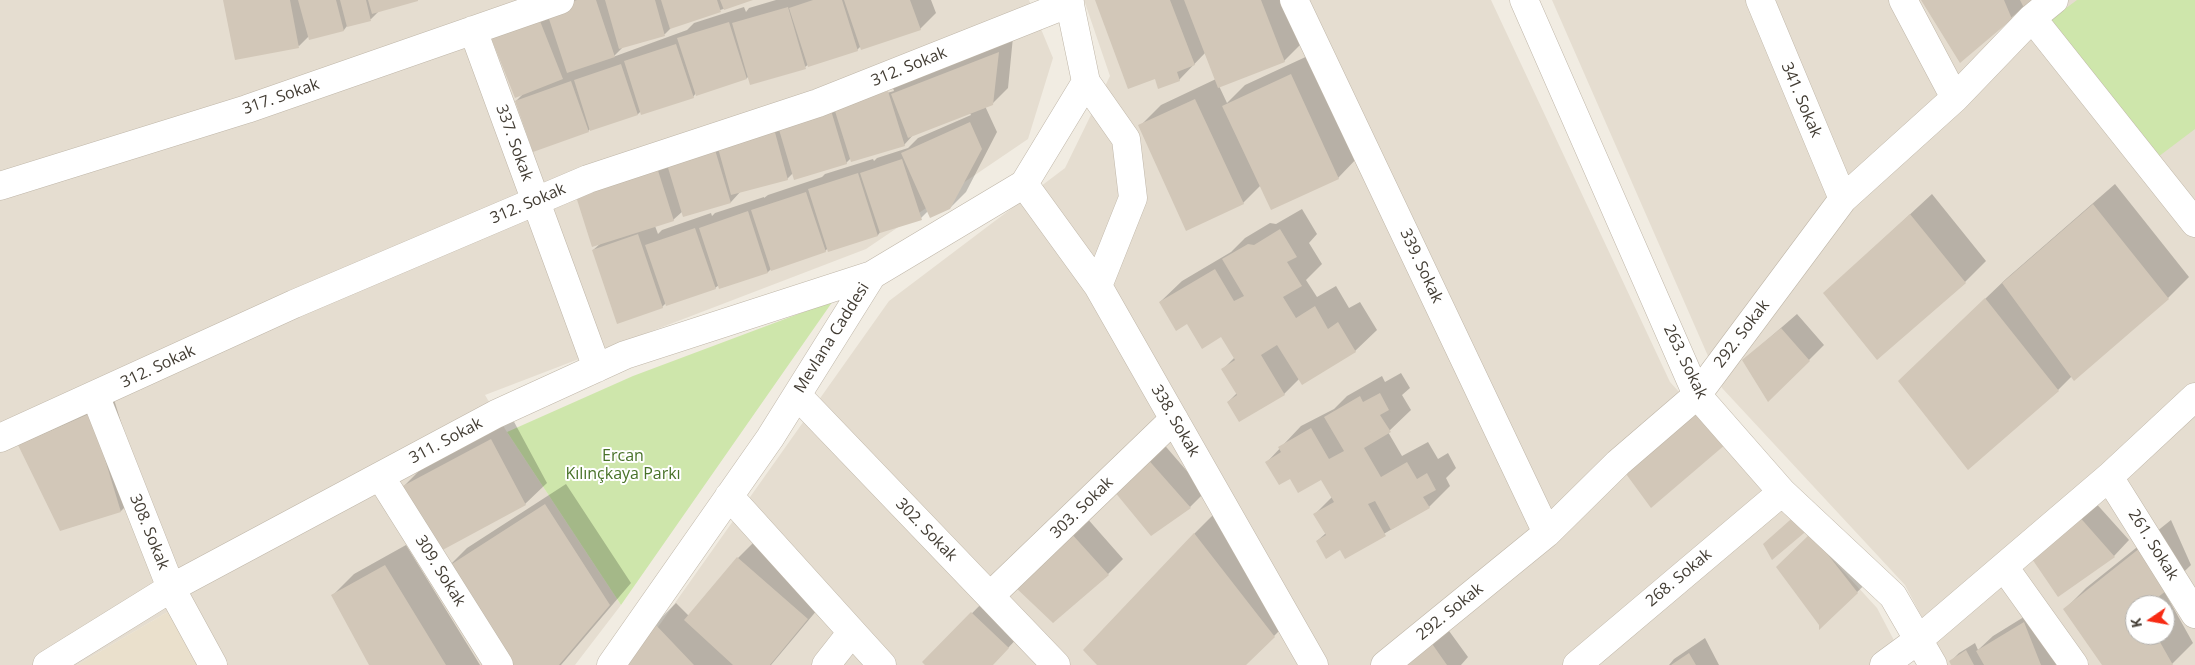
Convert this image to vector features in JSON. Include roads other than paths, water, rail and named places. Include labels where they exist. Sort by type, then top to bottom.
[{"type":"street","name":"317. Sokak","points":[[0,186],[248,109],[560,0]]},
{"type":"street","name":"339. Sokak","points":[[1294,0],[1547,533]]},
{"type":"street","name":"263. Sokak","points":[[1524,0],[1697,395],[1782,492],[1893,596],[1933,665]]},
{"type":"street","name":"341. Sokak","points":[[1760,0],[1843,200]]},
{"type":"street","points":[[1903,0],[1955,98]]},
{"type":"street","name":"292. Sokak","points":[[1385,665],[1547,533],[1618,463],[1697,395],[1843,200],[1955,98],[2032,18],[2054,0]]},
{"type":"street","points":[[1069,1],[1086,82],[1126,139],[1134,198],[1098,286]]},
{"type":"street","name":"312. Sokak","points":[[0,438],[294,304],[588,179],[818,103],[1069,1]]},
{"type":"street","points":[[2032,18],[2195,223]]},
{"type":"street","name":"337. Sokak","points":[[472,30],[597,368]]},
{"type":"street","name":"Mevlana Caddesi","points":[[611,665],[770,438],[872,275],[1024,184],[1086,82]]},
{"type":"street","name":"338. Sokak","points":[[1024,184],[1098,286],[1314,665]]},
{"type":"street","name":"311. Sokak","points":[[47,665],[171,588],[496,414],[625,355],[872,275]]},
{"type":"street","name":"308. Sokak","points":[[95,395],[171,588],[213,665]]},
{"type":"street","name":"302. Sokak","points":[[797,395],[1056,665]]},
{"type":"street","points":[[1884,665],[1918,640],[2004,567],[2109,476],[2195,397]]},
{"type":"street","name":"303. Sokak","points":[[990,596],[1174,419]]},
{"type":"street","name":"309. Sokak","points":[[380,476],[499,665]]},
{"type":"street","name":"261. Sokak","points":[[2109,476],[2195,614]]},
{"type":"street","name":"268. Sokak","points":[[1577,665],[1782,492]]},
{"type":"street","points":[[729,496],[882,665]]},
{"type":"street","points":[[2004,567],[2074,665]]},
{"type":"street","points":[[826,665],[852,632]]},
{"type":"park label","name":"Ercan Kılınçkaya Parkı","points":[[623,465]]}]
